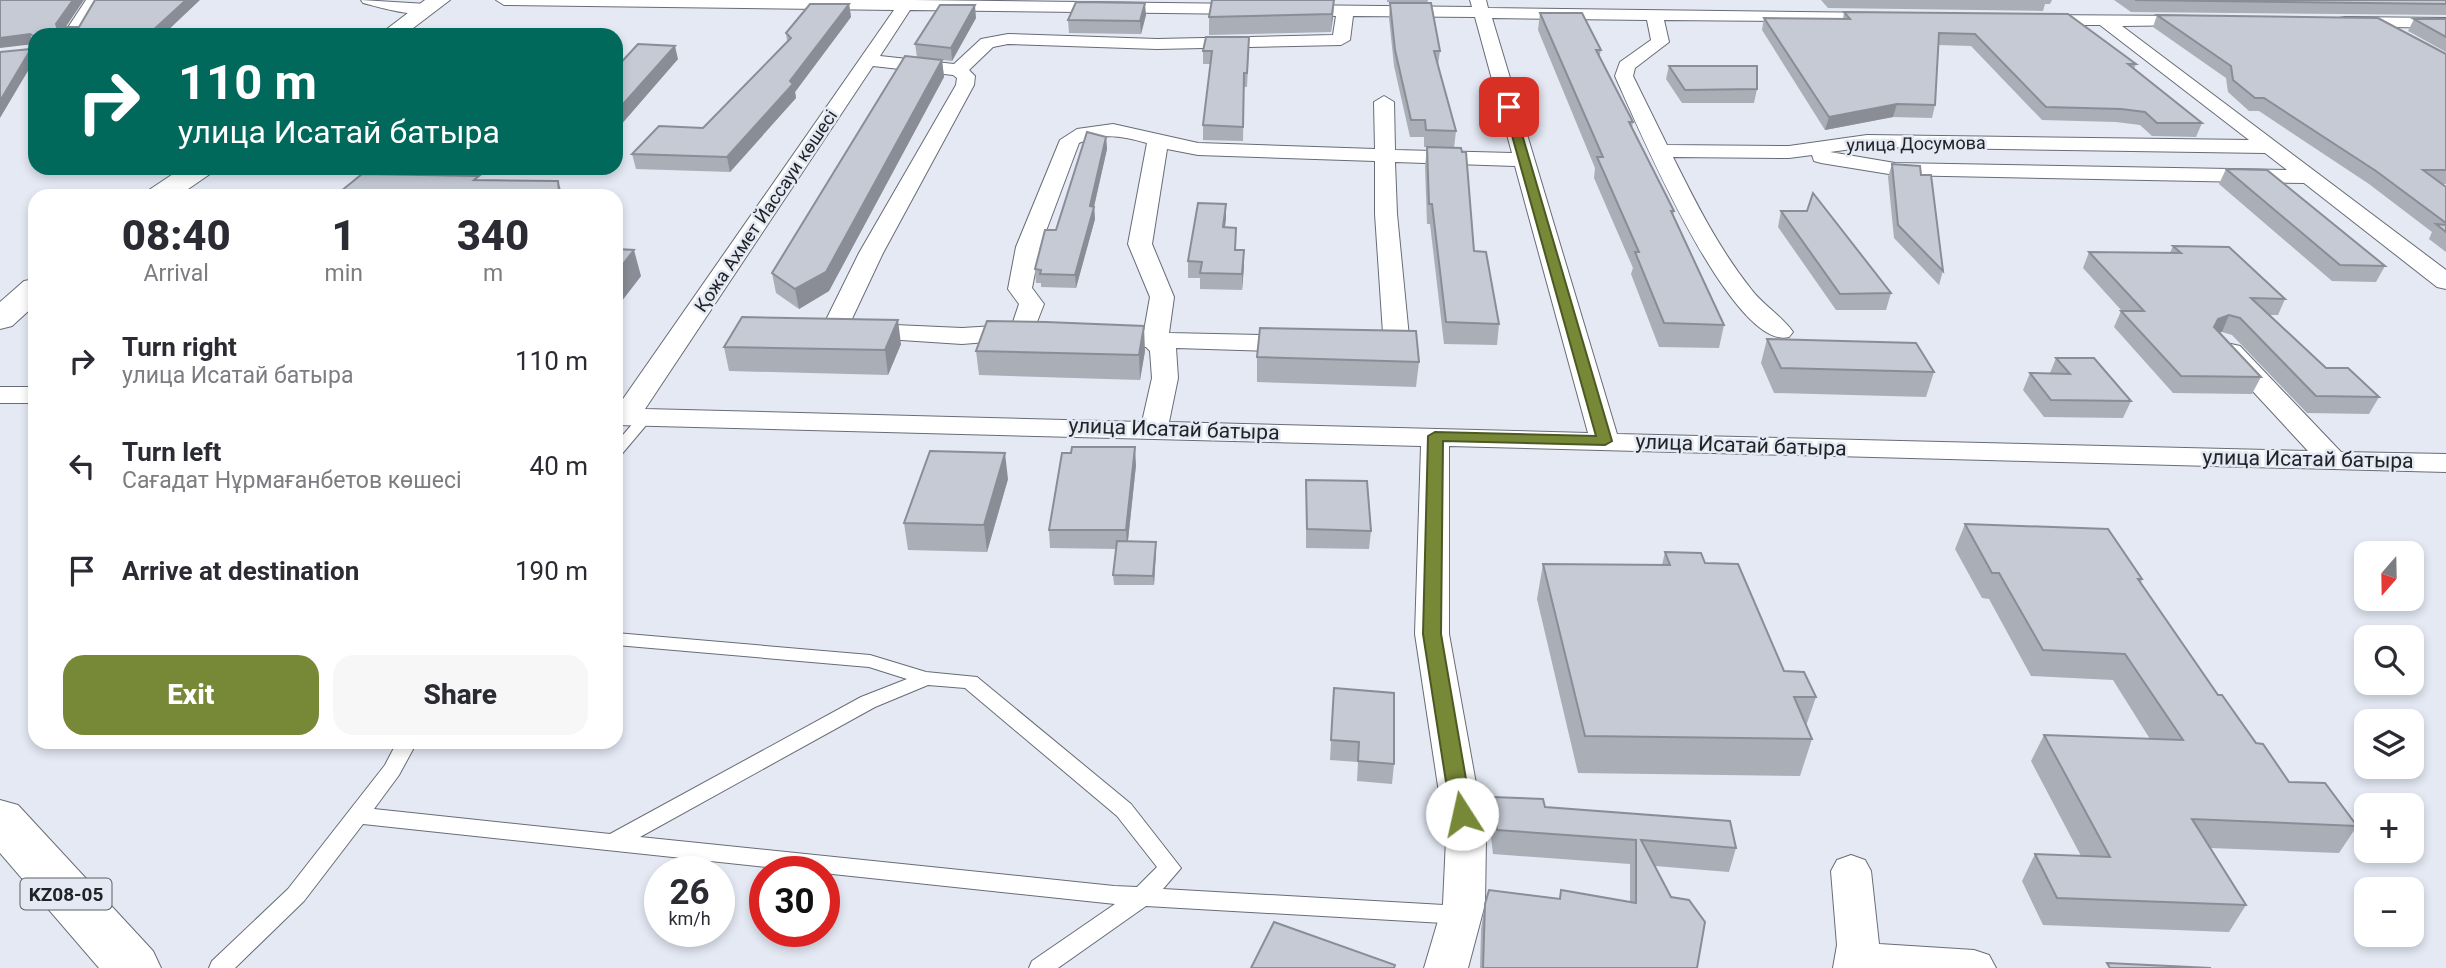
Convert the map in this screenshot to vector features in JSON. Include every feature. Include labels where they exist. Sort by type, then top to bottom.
[{"type":"main road","points":[[400,28],[433,4]]},
{"type":"main road","points":[[169,189],[190,175]]},
{"type":"main road","points":[[0,318],[28,294]]},
{"type":"main road","name":"KZ08-05","points":[[0,819],[133,968]]},
{"type":"street","points":[[76,28],[94,0]]},
{"type":"street","points":[[369,0],[394,6],[433,4]]},
{"type":"street","points":[[504,0],[1043,3],[1345,11],[1480,6],[1655,15],[1896,18]]},
{"type":"street","points":[[1788,0],[1799,17]]},
{"type":"street","name":"Қожа Ахмет Йассауи көшесі","points":[[629,417],[906,4]]},
{"type":"street","points":[[1480,6],[1605,441]]},
{"type":"street","points":[[958,70],[987,43],[1009,39],[1157,44],[1341,40],[1345,11]]},
{"type":"street","points":[[1655,15],[1660,42],[1626,66],[1624,76],[1637,108],[1704,239],[1759,318],[1780,332]]},
{"type":"street","points":[[2021,19],[2213,21]]},
{"type":"street","points":[[2104,20],[2446,282]]},
{"type":"street","points":[[2322,22],[2446,23]]},
{"type":"street","points":[[2377,22],[2409,41]]},
{"type":"street","points":[[868,60],[958,70],[966,76],[965,85],[871,253],[834,330],[962,336],[1026,332],[1081,338],[1319,344]]},
{"type":"street","points":[[1345,345],[1371,345],[1396,337],[1385,214],[1384,102]]},
{"type":"street","points":[[1026,332],[1024,322],[1032,304],[1020,289],[1028,247],[1070,140],[1081,133],[1100,130],[1140,133],[1187,148],[1524,160]]},
{"type":"street","points":[[1153,340],[1162,297],[1140,244],[1158,139]]},
{"type":"street","name":"улица Досумова","points":[[1789,152],[1879,141],[2272,147]]},
{"type":"street","points":[[1660,151],[1789,152]]},
{"type":"street","name":"улица Досумова","points":[[1789,152],[1895,169],[2311,177]]},
{"type":"street","points":[[1153,340],[1163,349],[1165,379],[1154,429]]},
{"type":"street","points":[[2221,342],[2332,459]]},
{"type":"street","points":[[0,395],[28,395]]},
{"type":"street","name":"улица Исатай батыра","points":[[629,417],[2446,463]]},
{"type":"street","points":[[1435,436],[1432,634],[1466,839],[1464,904],[1446,968]]},
{"type":"street","points":[[1851,870],[1858,945],[1855,964],[1974,968]]},
{"type":"lane","points":[[623,640],[870,661],[926,678],[970,682],[1125,810],[1170,868],[1143,896],[1040,968]]},
{"type":"lane","points":[[613,842],[868,702],[926,678]]},
{"type":"lane","points":[[220,968],[296,895],[392,770],[403,749]]},
{"type":"lane","points":[[357,815],[1143,896],[1461,915]]},
{"type":"building","points":[[0,0],[73,0],[56,24],[57,27],[79,27],[95,0],[186,0],[155,28],[28,28],[28,34],[0,38]]},
{"type":"building","points":[[1212,0],[1334,0],[1332,14],[1209,17]]},
{"type":"building","points":[[2135,0],[2446,0],[2446,4]]},
{"type":"building","points":[[1076,2],[1145,3],[1140,21],[1068,20]]},
{"type":"building","points":[[1390,3],[1431,3],[1440,51],[1434,51],[1456,131],[1426,130],[1425,120],[1411,120],[1395,50]]},
{"type":"building","points":[[810,4],[849,4],[790,81],[793,84],[727,157],[632,154],[659,126],[703,128],[791,38],[786,33]]},
{"type":"building","points":[[940,5],[975,5],[951,48],[915,44]]},
{"type":"building","points":[[1844,12],[2068,14],[2136,64],[2128,64],[2202,123],[2157,123],[2145,112],[2121,109],[2046,107],[1975,34],[1939,33],[1935,105],[1897,104],[1829,117],[1764,18],[1850,19]]},
{"type":"building","points":[[1540,13],[1582,13],[1601,50],[1596,50],[1633,122],[1629,122],[1674,211],[1671,211],[1724,325],[1664,323],[1635,252],[1639,252],[1597,157],[1603,157]]},
{"type":"building","points":[[2157,15],[2378,18],[2446,54],[2446,170],[2423,170],[2446,187],[2446,223],[2376,171],[2264,98],[2255,98],[2233,80],[2231,66]]},
{"type":"building","points":[[2414,19],[2446,19],[2446,37]]},
{"type":"building","points":[[1206,37],[1249,37],[1247,73],[1244,73],[1243,127],[1203,125],[1212,51],[1203,51]]},
{"type":"building","points":[[638,44],[675,46],[623,104],[623,60]]},
{"type":"building","points":[[28,49],[28,54],[0,101],[0,52]]},
{"type":"building","points":[[905,56],[942,60],[826,272],[795,289],[772,273]]},
{"type":"building","points":[[1669,66],[1757,66],[1757,89],[1685,90]]},
{"type":"building","points":[[1087,132],[1106,137],[1090,206],[1094,207],[1075,275],[1040,274],[1041,270],[1035,269],[1045,230],[1056,230]]},
{"type":"building","points":[[1427,147],[1461,148],[1462,152],[1466,152],[1474,251],[1486,252],[1499,324],[1446,322],[1432,204],[1429,204]]},
{"type":"building","points":[[1892,164],[1920,166],[1921,175],[1931,175],[1943,271],[1898,225]]},
{"type":"building","points":[[2226,169],[2267,170],[2385,266],[2340,265]]},
{"type":"building","points":[[361,175],[420,175],[479,176],[474,180],[558,181],[559,189],[344,189]]},
{"type":"building","points":[[1813,193],[1891,293],[1840,294],[1781,211],[1807,211]]},
{"type":"building","points":[[1198,203],[1226,204],[1223,227],[1236,228],[1235,250],[1244,250],[1242,274],[1200,273],[1202,262],[1188,261]]},
{"type":"building","points":[[2436,224],[2446,225],[2446,232]]},
{"type":"building","points":[[2173,246],[2229,247],[2285,299],[2251,298],[2326,368],[2348,368],[2379,397],[2316,396],[2240,318],[2229,315],[2218,319],[2214,327],[2261,377],[2181,376],[2121,311],[2144,311],[2089,252],[2181,253]]},
{"type":"building","points":[[623,249],[634,250],[623,264]]},
{"type":"building","points":[[742,317],[898,320],[885,350],[724,347]]},
{"type":"building","points":[[987,321],[1144,326],[1139,355],[976,351]]},
{"type":"building","points":[[1260,328],[1416,331],[1419,362],[1257,357]]},
{"type":"building","points":[[1767,339],[1916,343],[1934,372],[1781,368]]},
{"type":"building","points":[[2056,358],[2094,358],[2131,401],[2051,400],[2030,373],[2070,374]]},
{"type":"building","points":[[1072,447],[1135,447],[1126,530],[1049,530],[1062,453],[1071,453]]},
{"type":"building","points":[[930,451],[1005,453],[984,525],[904,523]]},
{"type":"building","points":[[1306,480],[1367,481],[1371,531],[1307,529]]},
{"type":"building","points":[[1965,524],[2108,529],[2142,579],[2138,579],[2218,695],[2222,695],[2256,743],[2263,744],[2289,782],[2325,783],[2354,822],[2354,826],[2192,819],[2246,905],[2057,898],[2035,854],[2110,857],[2044,735],[2183,740],[2125,654],[2043,650],[1999,573],[1992,573]]},
{"type":"building","points":[[1117,541],[1156,542],[1153,576],[1113,575]]},
{"type":"building","points":[[1665,552],[1701,553],[1705,563],[1738,564],[1784,671],[1804,672],[1816,697],[1794,697],[1812,739],[1585,736],[1543,564],[1670,565]]},
{"type":"building","points":[[1334,688],[1394,693],[1394,764],[1358,761],[1359,742],[1331,740]]},
{"type":"building","points":[[1492,797],[1543,799],[1545,807],[1730,821],[1736,848],[1641,840],[1671,897],[1689,900],[1705,922],[1697,968],[1483,968],[1485,904],[1489,890],[1560,899],[1561,890],[1636,903],[1636,840],[1497,830]]},
{"type":"building","points":[[1274,922],[1395,965],[1394,968],[1251,968]]},
{"type":"building","points":[[2107,963],[2211,968],[2110,968]]},
{"type":"route","points":[[1462,814],[1432,634],[1435,436],[1605,441],[1509,107]]}]
